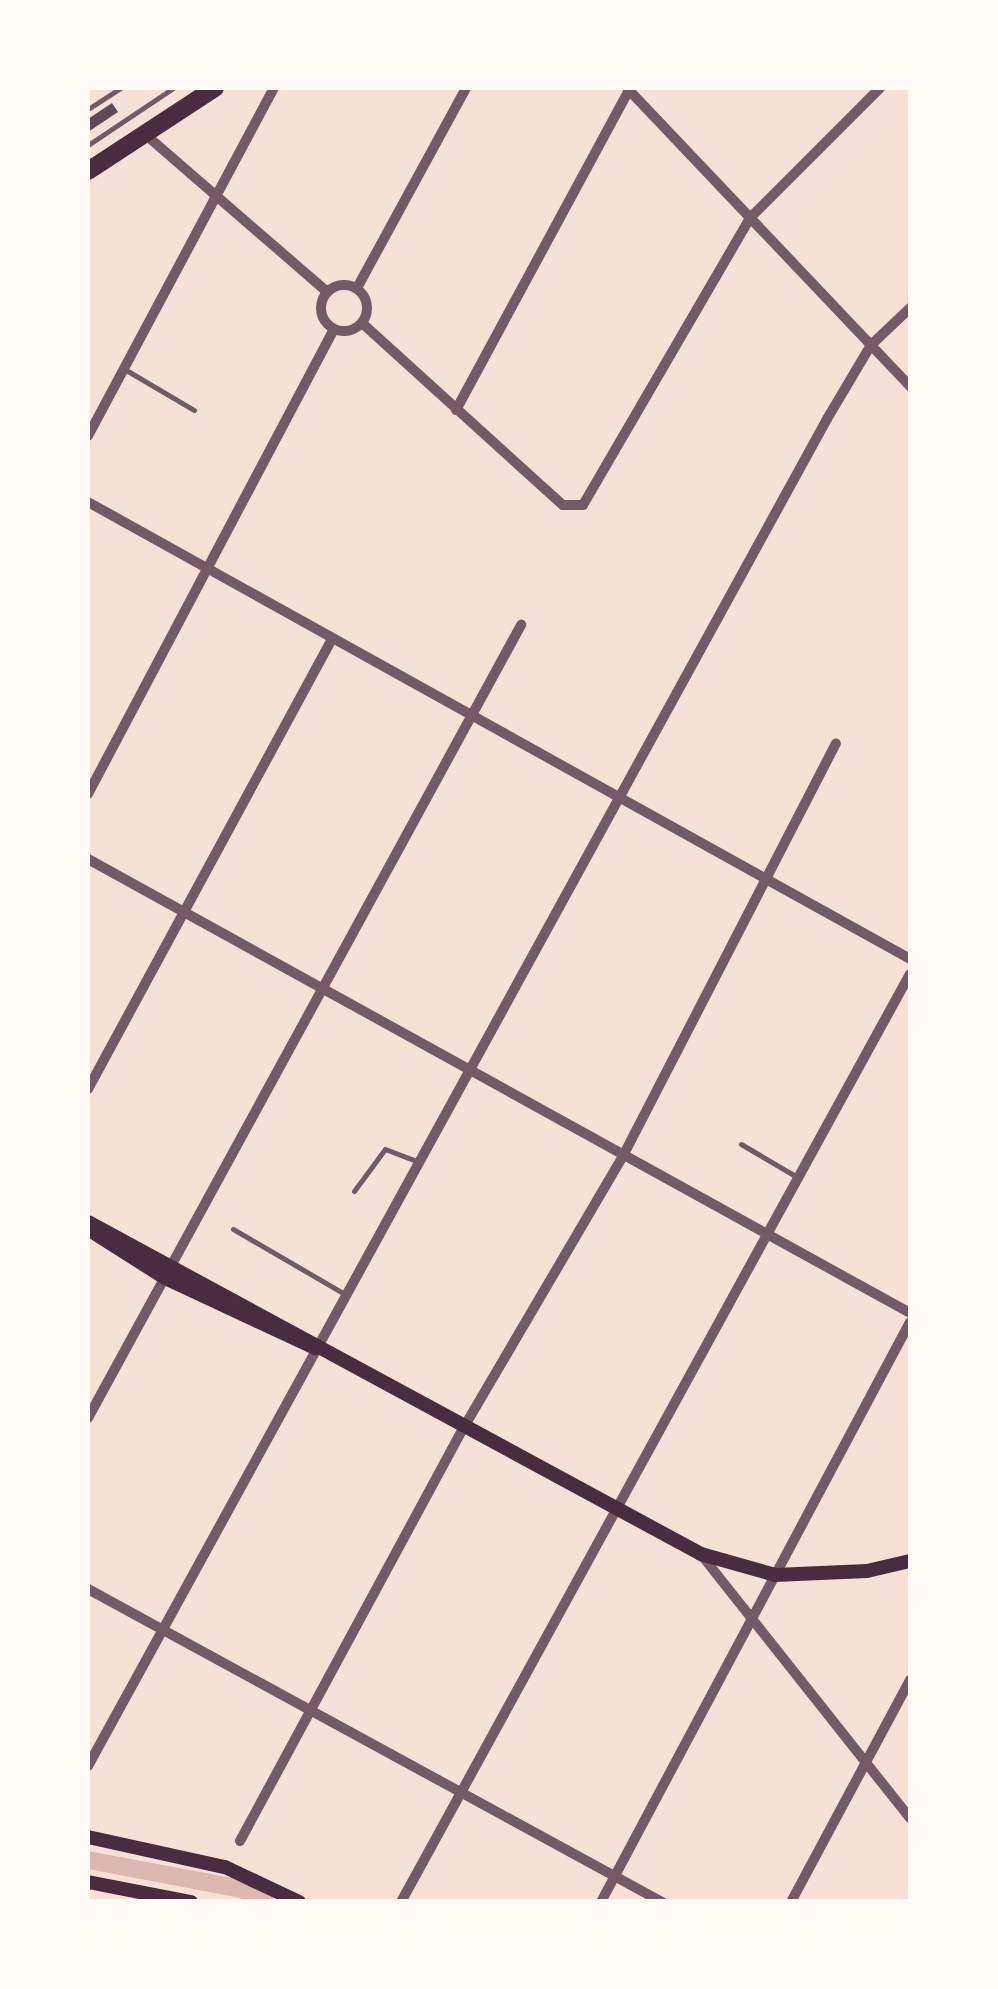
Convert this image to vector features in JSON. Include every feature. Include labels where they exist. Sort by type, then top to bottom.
[{"type":"highway","points":[[88,172],[214,88]]},
{"type":"main road","points":[[88,1226],[701,1554],[775,1574],[867,1571],[910,1561]]},
{"type":"main road","points":[[88,1837],[225,1867],[299,1902]]},
{"type":"main road","points":[[88,1882],[192,1902]]},
{"type":"street","points":[[88,436],[274,88]]},
{"type":"street","points":[[357,288],[466,88]]},
{"type":"street","points":[[456,410],[628,88],[910,386]]},
{"type":"street","points":[[362,324],[563,505],[576,508],[588,500],[750,218],[880,88]]},
{"type":"street","points":[[146,135],[327,292]]},
{"type":"street","points":[[341,284],[357,288],[368,308],[362,324],[349,332],[334,330],[321,312],[327,292],[341,284]]},
{"type":"street","points":[[88,1766],[158,1628],[316,1348],[342,1292],[871,346],[910,308]]},
{"type":"street","points":[[88,794],[210,571],[334,330]]},
{"type":"street","points":[[88,502],[469,716],[771,878],[910,959]]},
{"type":"street","points":[[88,1418],[520,626]]},
{"type":"street","points":[[88,1089],[332,639]]},
{"type":"street","points":[[240,1841],[464,1427],[624,1154],[771,878],[836,744]]},
{"type":"street","points":[[88,859],[910,1314]]},
{"type":"street","points":[[401,1902],[464,1794],[910,974]]},
{"type":"street","points":[[601,1902],[910,1322]]},
{"type":"street","points":[[701,1554],[753,1614],[910,1818]]},
{"type":"street","points":[[88,1589],[662,1902]]},
{"type":"street","points":[[791,1902],[910,1680]]},
{"type":"lane","points":[[88,108],[120,88]]},
{"type":"lane","points":[[88,145],[173,88]]},
{"type":"lane","points":[[124,369],[194,410]]},
{"type":"lane","points":[[741,1144],[800,1178]]},
{"type":"lane","points":[[354,1191],[384,1150],[417,1161]]},
{"type":"lane","points":[[233,1229],[342,1292]]},
{"type":"building","points":[[112,103],[118,112],[88,132],[88,119]]},
{"type":"waterway","points":[[88,1860],[242,1889],[265,1902]]}]
